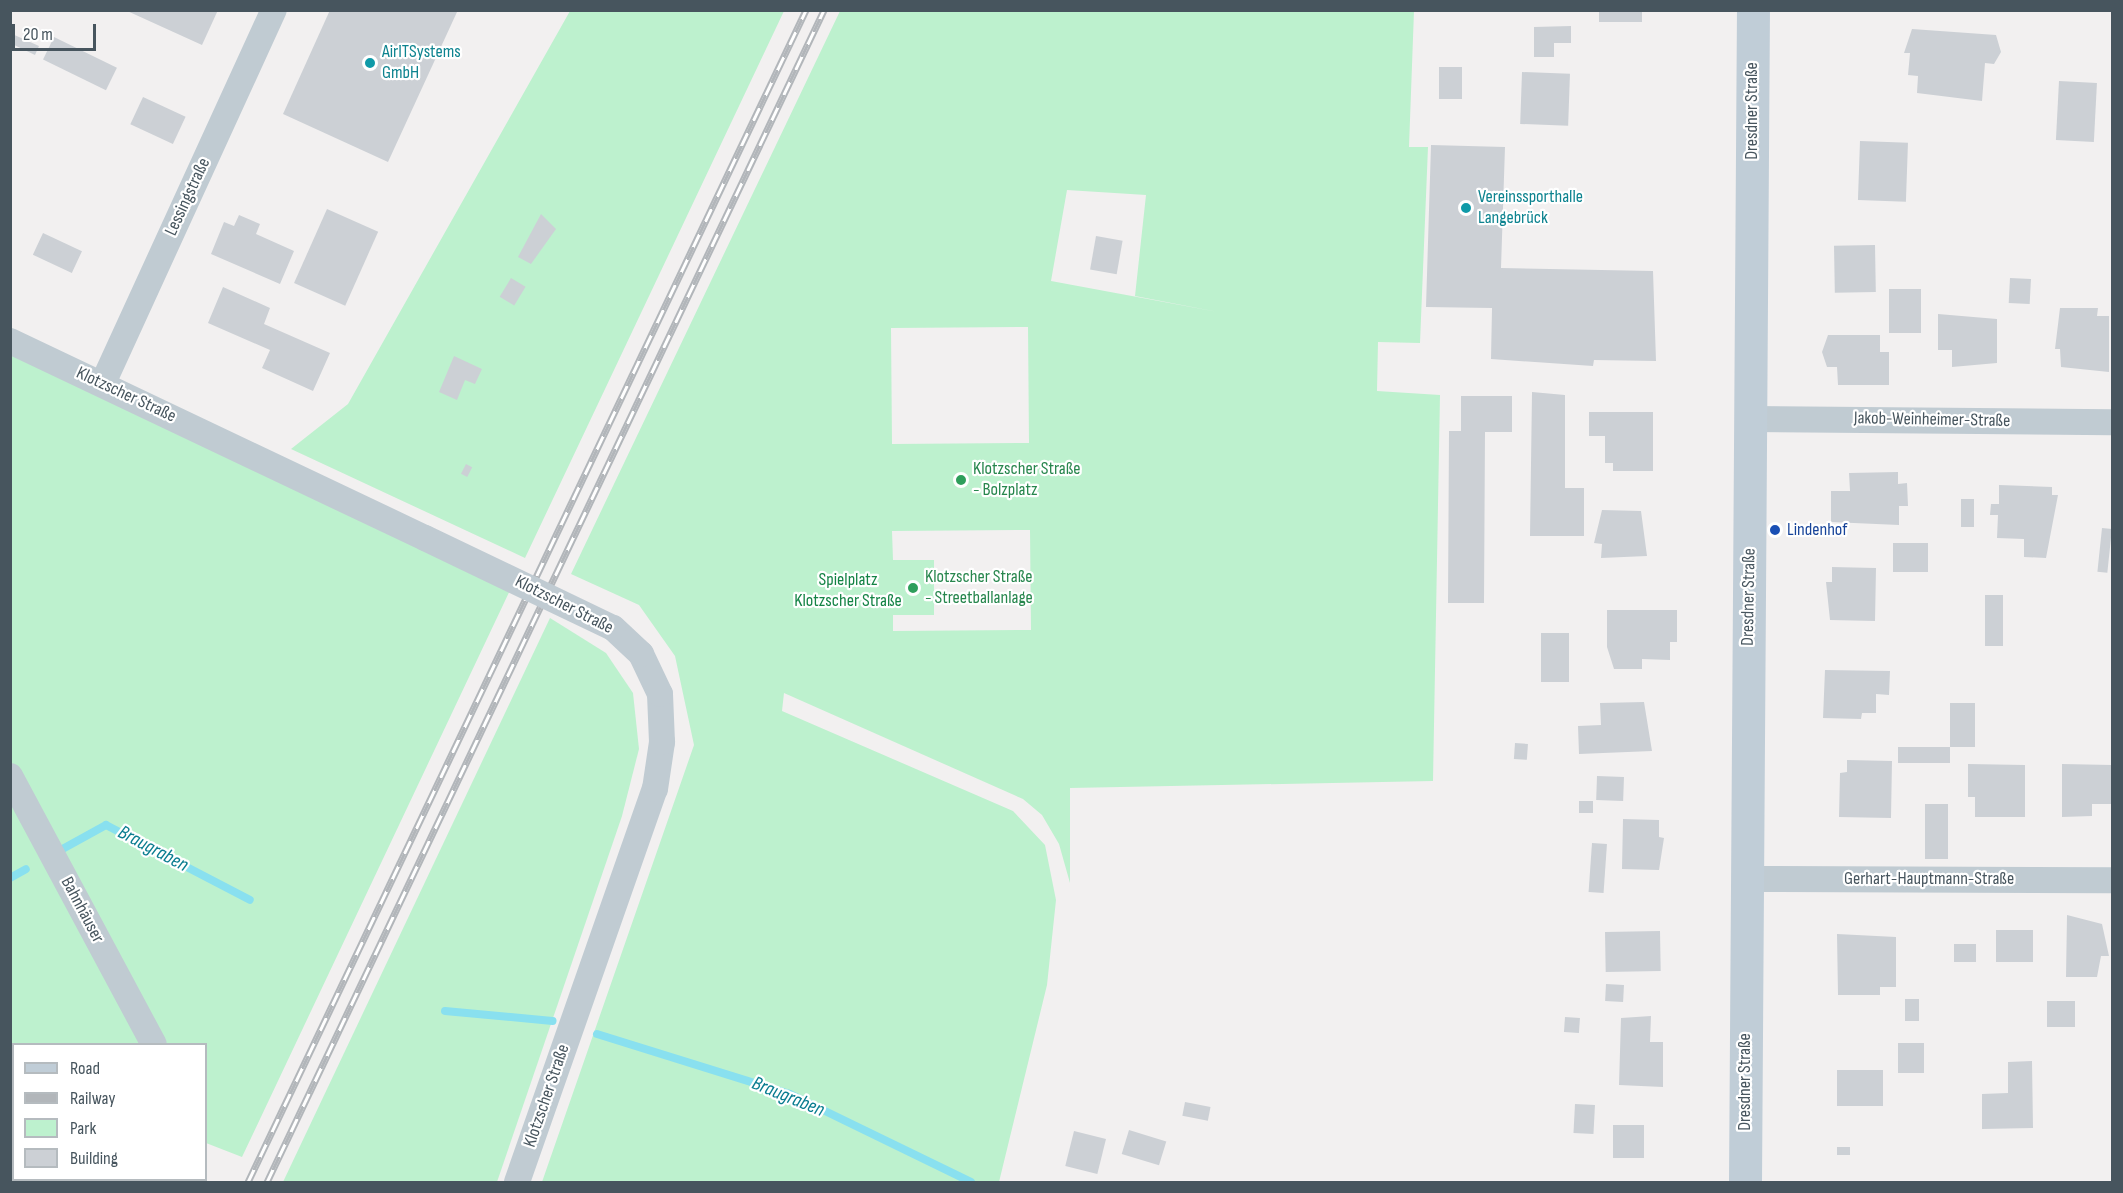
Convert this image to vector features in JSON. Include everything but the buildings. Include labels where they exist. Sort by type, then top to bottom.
[{"type":"main road","name":"Dresdner Straße","points":[[1745,1182],[1752,10]]},
{"type":"street","name":"Lessingstraße","points":[[103,383],[274,10]]},
{"type":"street","name":"Klotzscher Straße","points":[[10,341],[103,383],[613,628],[641,654],[660,694],[662,742],[655,789],[517,1182]]},
{"type":"street","name":"Jakob-Weinheimer-Straße","points":[[1751,419],[2112,422]]},
{"type":"street","name":"Bahnhäuser","points":[[10,776],[153,1043]]},
{"type":"street","name":"Gerhart-Hauptmann-Straße","points":[[1746,879],[2112,880]]},
{"type":"green space","points":[[570,11],[784,11],[525,558],[291,449],[348,404]]},
{"type":"green space","name":"Spielplatz Klotzscher Straße","points":[[840,11],[1414,11],[1409,147],[1428,147],[1420,343],[1378,342],[1377,391],[1440,395],[1433,781],[1070,788],[1070,883],[1059,844],[1042,815],[1023,799],[784,693],[782,711],[1013,811],[1045,845],[1056,900],[1047,985],[999,1182],[542,1182],[694,745],[675,656],[639,605],[571,574]],"holes":[[[1067,190],[1146,195],[1135,296],[1218,312],[1051,281]],[[1028,327],[1029,443],[892,444],[891,328]],[[1030,530],[1031,630],[893,631],[893,615],[934,615],[934,560],[893,560],[892,531]]]},
{"type":"green space","points":[[10,345],[513,584],[242,1157],[207,1143],[207,1043],[12,1043],[12,1181],[139,1182],[11,1182]]},
{"type":"green space","points":[[550,618],[606,653],[633,693],[639,749],[622,816],[497,1182],[283,1182]]},
{"type":"waterway","name":"Braugraben","points":[[57,852],[106,825],[250,900]]},
{"type":"waterway","name":"Braugraben","points":[[10,878],[26,869]]},
{"type":"waterway","name":"Braugraben","points":[[445,1011],[553,1021]]},
{"type":"waterway","name":"Braugraben","points":[[597,1034],[790,1094],[971,1182]]},
{"type":"railway","points":[[248,1182],[806,10]]},
{"type":"railway","points":[[267,1182],[824,10]]},
{"type":"place","name":"AirITSystems GmbH","points":[[370,63]]},
{"type":"place","name":"Vereinssporthalle Langebrück","points":[[1466,208]]},
{"type":"place","name":"Klotzscher Straße - Bolzplatz","points":[[961,480]]},
{"type":"place","name":"Lindenhof","points":[[1775,530]]},
{"type":"place","name":"Klotzscher Straße - Streetballanlage","points":[[913,588]]}]
